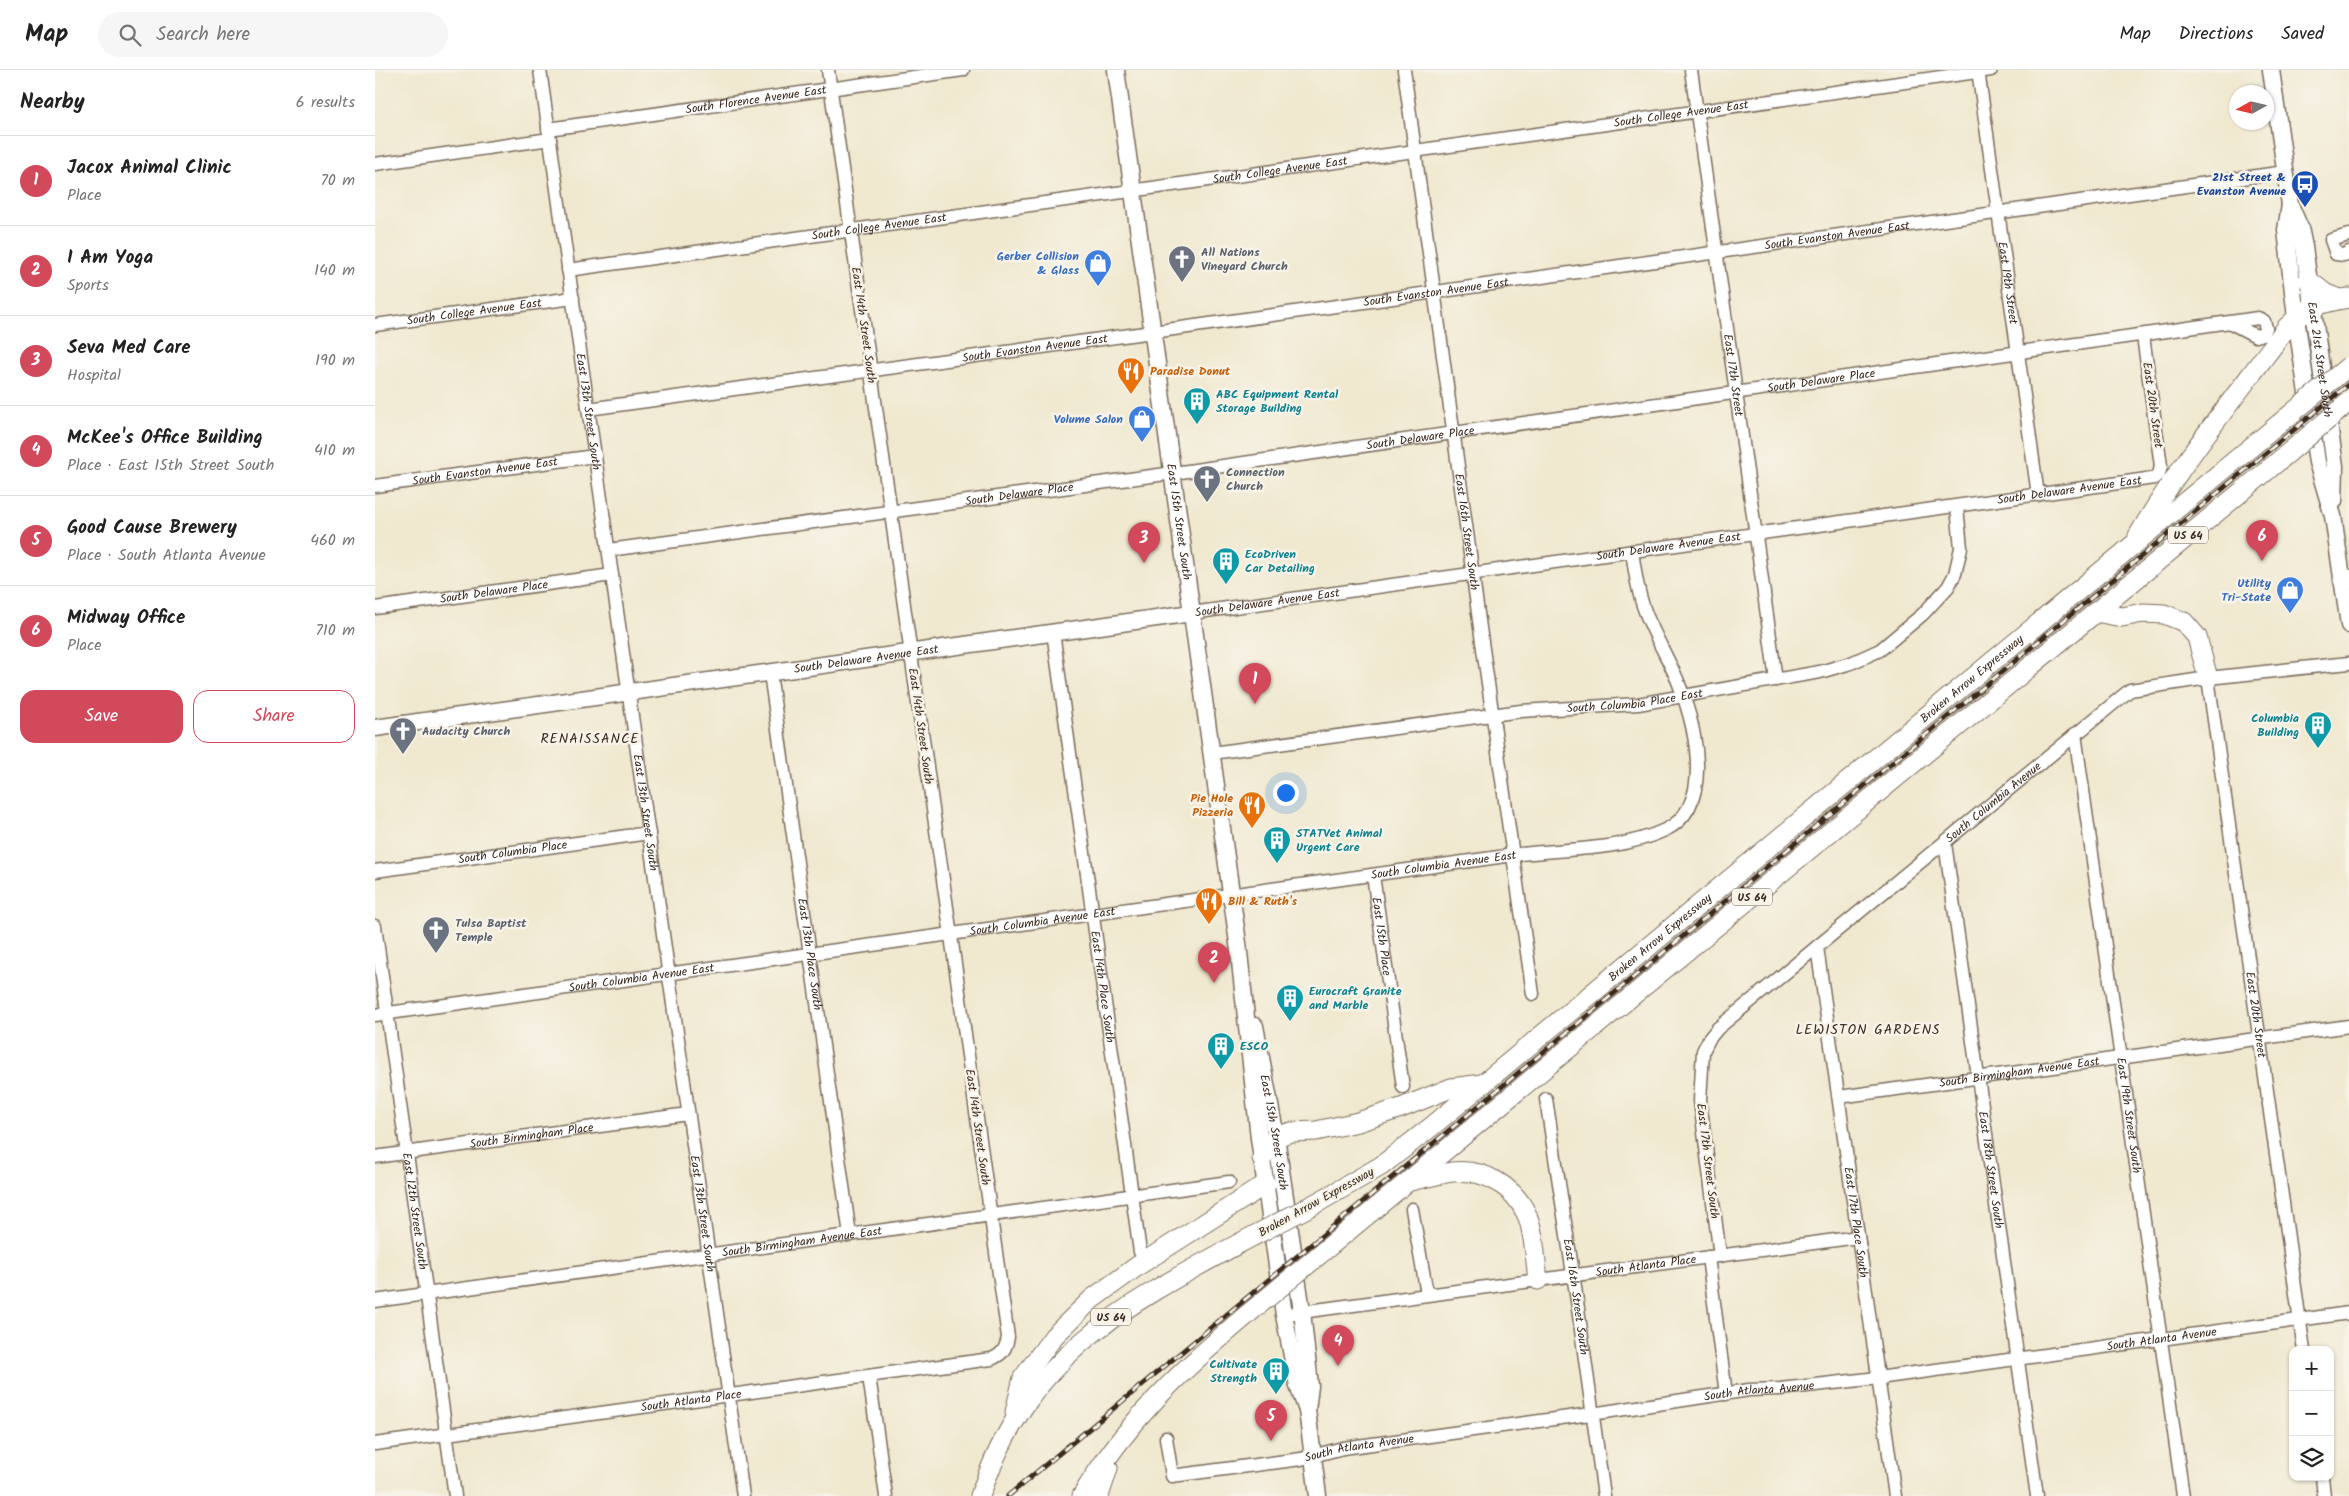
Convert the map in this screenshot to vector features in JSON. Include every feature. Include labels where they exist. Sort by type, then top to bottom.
[{"type":"highway","points":[[2308,280],[2326,294],[2345,298]]},
{"type":"highway","points":[[2133,546],[2158,501],[2185,462],[2296,318],[2318,303],[2345,298]]},
{"type":"highway","name":"Broken Arrow Expressway","points":[[980,1496],[992,1465],[1011,1426],[1045,1378],[1089,1334],[1135,1301],[1381,1166],[1483,1084],[2349,366]]},
{"type":"highway","name":"US 64","points":[[1082,1496],[1115,1445],[1157,1395],[1249,1313],[2349,402]]},
{"type":"highway","points":[[2095,612],[2122,617],[2143,613],[2164,614],[2184,622],[2197,637],[2208,678]]},
{"type":"highway","points":[[1262,1158],[1271,1141],[1276,1137],[1291,1132],[1316,1131],[1358,1122],[1401,1108],[1451,1088],[1483,1084]]},
{"type":"highway","points":[[1407,1182],[1452,1172],[1465,1172],[1493,1178],[1504,1186],[1513,1194],[1527,1216],[1538,1280]]},
{"type":"highway","points":[[1011,1426],[1023,1378],[1053,1336],[1092,1299],[1139,1265],[1266,1184]]},
{"type":"highway","points":[[1099,1496],[1115,1445]]},
{"type":"main road","name":"East 15th Street South","points":[[1116,70],[1232,895],[1262,1158],[1284,1315],[1298,1386],[1307,1410],[1318,1496]]},
{"type":"main road","name":"East 21st Street South","points":[[2271,70],[2289,205],[2286,230],[2296,318],[2317,462],[2333,516],[2346,579],[2349,625]]},
{"type":"main road","name":"East 21st Street South","points":[[2289,205],[2300,228],[2335,466],[2333,516]]},
{"type":"main road","name":"South Delaware Avenue East","points":[[375,728],[1192,613]]},
{"type":"main road","name":"East 15th Street South","points":[[1242,973],[1260,1047],[1276,1137],[1302,1311],[1310,1386],[1307,1410]]},
{"type":"street","name":"East 13th Street South","points":[[541,70],[743,1496]]},
{"type":"street","name":"East 14th Street South","points":[[828,70],[1008,1337],[1003,1352]]},
{"type":"street","name":"South Florence Avenue East","points":[[375,164],[831,88],[963,70]]},
{"type":"street","name":"East 16th Street South","points":[[1404,70],[1533,994]]},
{"type":"street","name":"East 17th Street","points":[[1691,70],[1776,680]]},
{"type":"street","name":"South College Avenue East","points":[[569,270],[1982,71]]},
{"type":"street","name":"East 19th Street","points":[[1982,71],[1997,212],[2038,495]]},
{"type":"street","name":"South Evanston Avenue East","points":[[588,409],[1435,293],[2285,172]]},
{"type":"street","points":[[2349,235],[2331,240],[2336,254],[2344,255],[2349,252]]},
{"type":"street","name":"South College Avenue East","points":[[375,325],[573,298]]},
{"type":"street","name":"South Delaware Place","points":[[609,550],[1173,473],[2231,323]]},
{"type":"street","name":"East 20th Street","points":[[2143,336],[2161,459],[2159,474]]},
{"type":"street","name":"South Evanston Avenue East","points":[[375,486],[595,456]]},
{"type":"street","name":"South Delaware Avenue East","points":[[1192,613],[2147,480],[2159,474]]},
{"type":"street","name":"South Columbia Place East","points":[[1212,753],[1493,714],[1549,708],[1619,706],[1820,672],[1868,656],[1891,641],[1939,599],[1948,587],[1959,560],[1961,535],[1957,507]]},
{"type":"street","points":[[1632,551],[1645,611],[1683,696]]},
{"type":"street","name":"South Delaware Place","points":[[375,608],[612,575]]},
{"type":"street","name":"East 14th Place South","points":[[1053,632],[1140,1252]]},
{"type":"street","name":"South Columbia Avenue","points":[[1701,1066],[1703,1051],[1718,1028],[2130,690],[2208,678],[2349,663]]},
{"type":"street","name":"East 13th Place South","points":[[770,673],[850,1235]]},
{"type":"street","name":"East 20th Street","points":[[2208,678],[2303,1346]]},
{"type":"street","name":"South Columbia Avenue East","points":[[381,1014],[1513,855],[1589,848],[1645,838],[1667,830],[1678,822],[1687,812],[1693,798],[1697,777],[1696,746],[1683,696]]},
{"type":"street","name":"East 19th Street South","points":[[2075,734],[2183,1496]]},
{"type":"street","name":"South Columbia Place","points":[[375,871],[649,833]]},
{"type":"street","name":"East 18th Street South","points":[[1945,842],[2037,1496]]},
{"type":"street","name":"East 15th Place","points":[[1373,875],[1403,1087]]},
{"type":"street","name":"East 12th Street South","points":[[375,926],[381,1014],[407,1153],[455,1496]]},
{"type":"street","name":"East 17th Place South","points":[[1817,947],[1895,1496]]},
{"type":"street","name":"South Birmingham Avenue East","points":[[1839,1097],[2349,1026]]},
{"type":"street","name":"East 17th Street South","points":[[1701,1066],[1701,1115],[1726,1394]]},
{"type":"street","name":"East 16th Street South","points":[[1546,1099],[1574,1275],[1604,1496]]},
{"type":"street","name":"South Birmingham Place","points":[[375,1157],[688,1114]]},
{"type":"street","name":"South Birmingham Avenue East","points":[[375,1301],[1229,1182]]},
{"type":"street","points":[[1412,1209],[1427,1294]]},
{"type":"street","name":"South Atlanta Place","points":[[1284,1315],[1427,1294],[1859,1237]]},
{"type":"street","name":"South Atlanta Avenue","points":[[1166,1438],[1172,1476],[1296,1460],[1343,1448],[1593,1414],[1749,1390],[1878,1378],[2349,1313]]},
{"type":"street","name":"South Atlanta Place","points":[[375,1444],[991,1360],[1003,1352]]},
{"type":"street","points":[[869,1376],[886,1496]]},
{"type":"street","points":[[2322,1481],[2324,1496]]},
{"type":"railway","points":[[1008,1496],[2349,384]]},
{"type":"place","name":"21st Street & Evanston Avenue","points":[[2305,208]]},
{"type":"place","name":"All Nations Vineyard Church","points":[[1182,283]]},
{"type":"place","name":"Gerber Collision & Glass","points":[[1098,287]]},
{"type":"place","name":"Paradise Donut","points":[[1131,395]]},
{"type":"place","name":"ABC Equipment Rental Storage Building","points":[[1197,425]]},
{"type":"place","name":"Volume Salon","points":[[1142,443]]},
{"type":"place","name":"Connection Church","points":[[1207,503]]},
{"type":"place","name":"Midway Office","points":[[2262,561]]},
{"type":"place","name":"Seva Med Care","points":[[1144,563]]},
{"type":"place","name":"EcoDriven Car Detailing","points":[[1226,585]]},
{"type":"place","name":"Utility Tri-State","points":[[2290,614]]},
{"type":"place","name":"Jacox Animal Clinic","points":[[1255,704]]},
{"type":"place","name":"Columbia Building","points":[[2318,749]]},
{"type":"place","name":"Audacity Church","points":[[403,755]]},
{"type":"place","name":"Pie Hole Pizzeria","points":[[1252,829]]},
{"type":"place","name":"STATVet Animal Urgent Care","points":[[1277,864]]},
{"type":"place","name":"Bill & Ruth's","points":[[1209,925]]},
{"type":"place","name":"Tulsa Baptist Temple","points":[[436,954]]},
{"type":"place","name":"I Am Yoga","points":[[1214,983]]},
{"type":"place","name":"Eurocraft Granite and Marble","points":[[1290,1022]]},
{"type":"place","name":"ESCO","points":[[1221,1070]]},
{"type":"place","name":"McKee's Office Building","points":[[1338,1366]]},
{"type":"place","name":"Cultivate Strength","points":[[1276,1395]]},
{"type":"place","name":"Good Cause Brewery","points":[[1271,1441]]},
{"type":"district","name":"RENAISSANCE","points":[[590,738]]},
{"type":"district","name":"LEWISTON GARDENS","points":[[1868,1029]]}]
